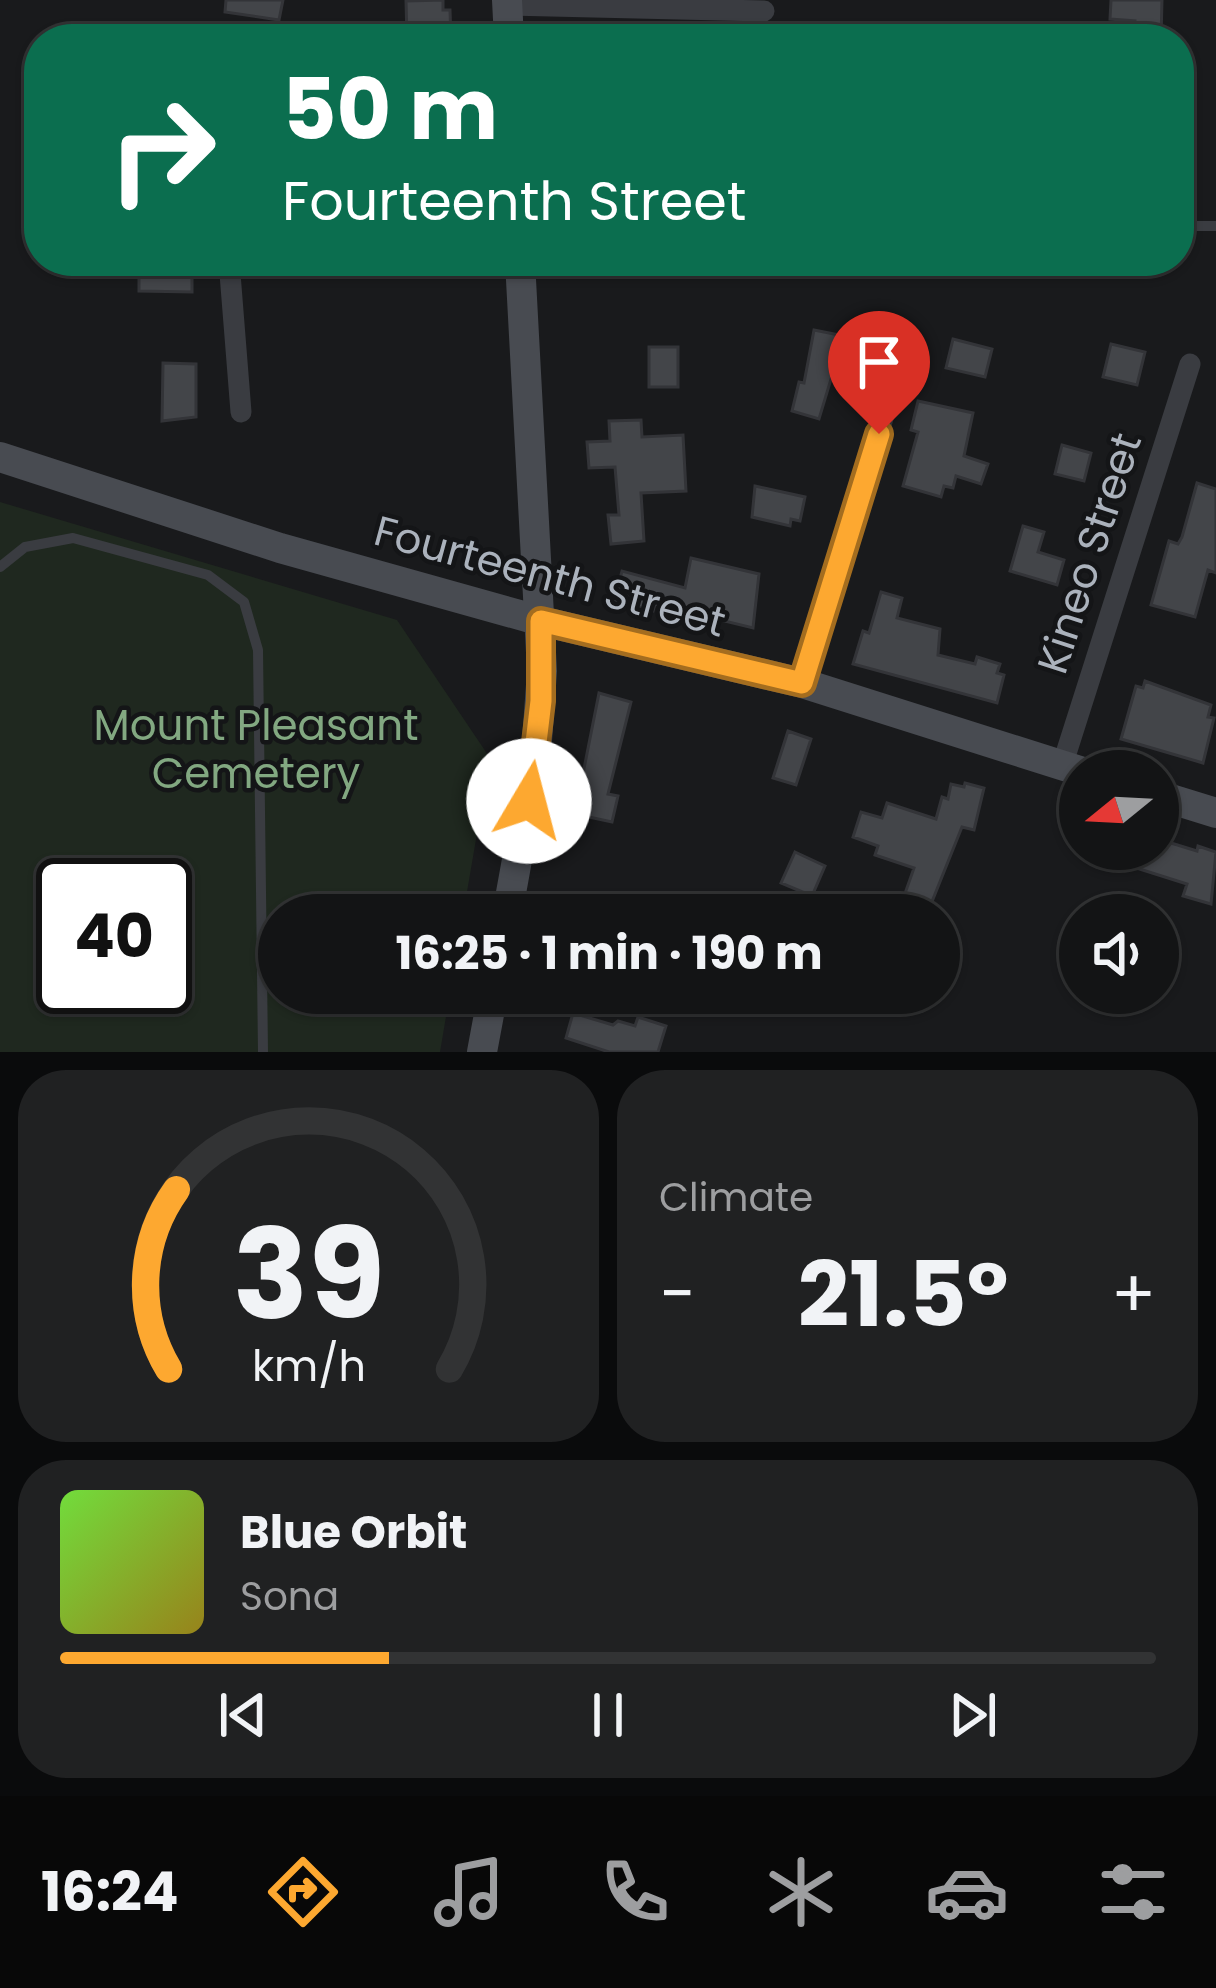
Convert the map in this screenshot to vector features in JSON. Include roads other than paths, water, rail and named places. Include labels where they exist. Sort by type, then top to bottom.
[{"type":"street","points":[[507,2],[764,10]]},
{"type":"street","points":[[231,276],[241,412]]},
{"type":"street","points":[[511,894],[537,742],[541,621],[521,276]]},
{"type":"street","name":"Kineo Street","points":[[1076,750],[1190,364]]},
{"type":"street","points":[[802,683],[891,392]]},
{"type":"street","name":"Fourteenth Street","points":[[0,457],[280,548],[541,621],[802,683],[1059,764]]},
{"type":"street","points":[[1179,802],[1216,813]]},
{"type":"street","points":[[482,1052],[489,1014]]},
{"type":"lane","points":[[0,567],[42,541],[90,539],[208,575],[244,602],[258,650],[263,1052]]},
{"type":"park label","name":"Mount Pleasant Cemetery","points":[[256,749]]}]
